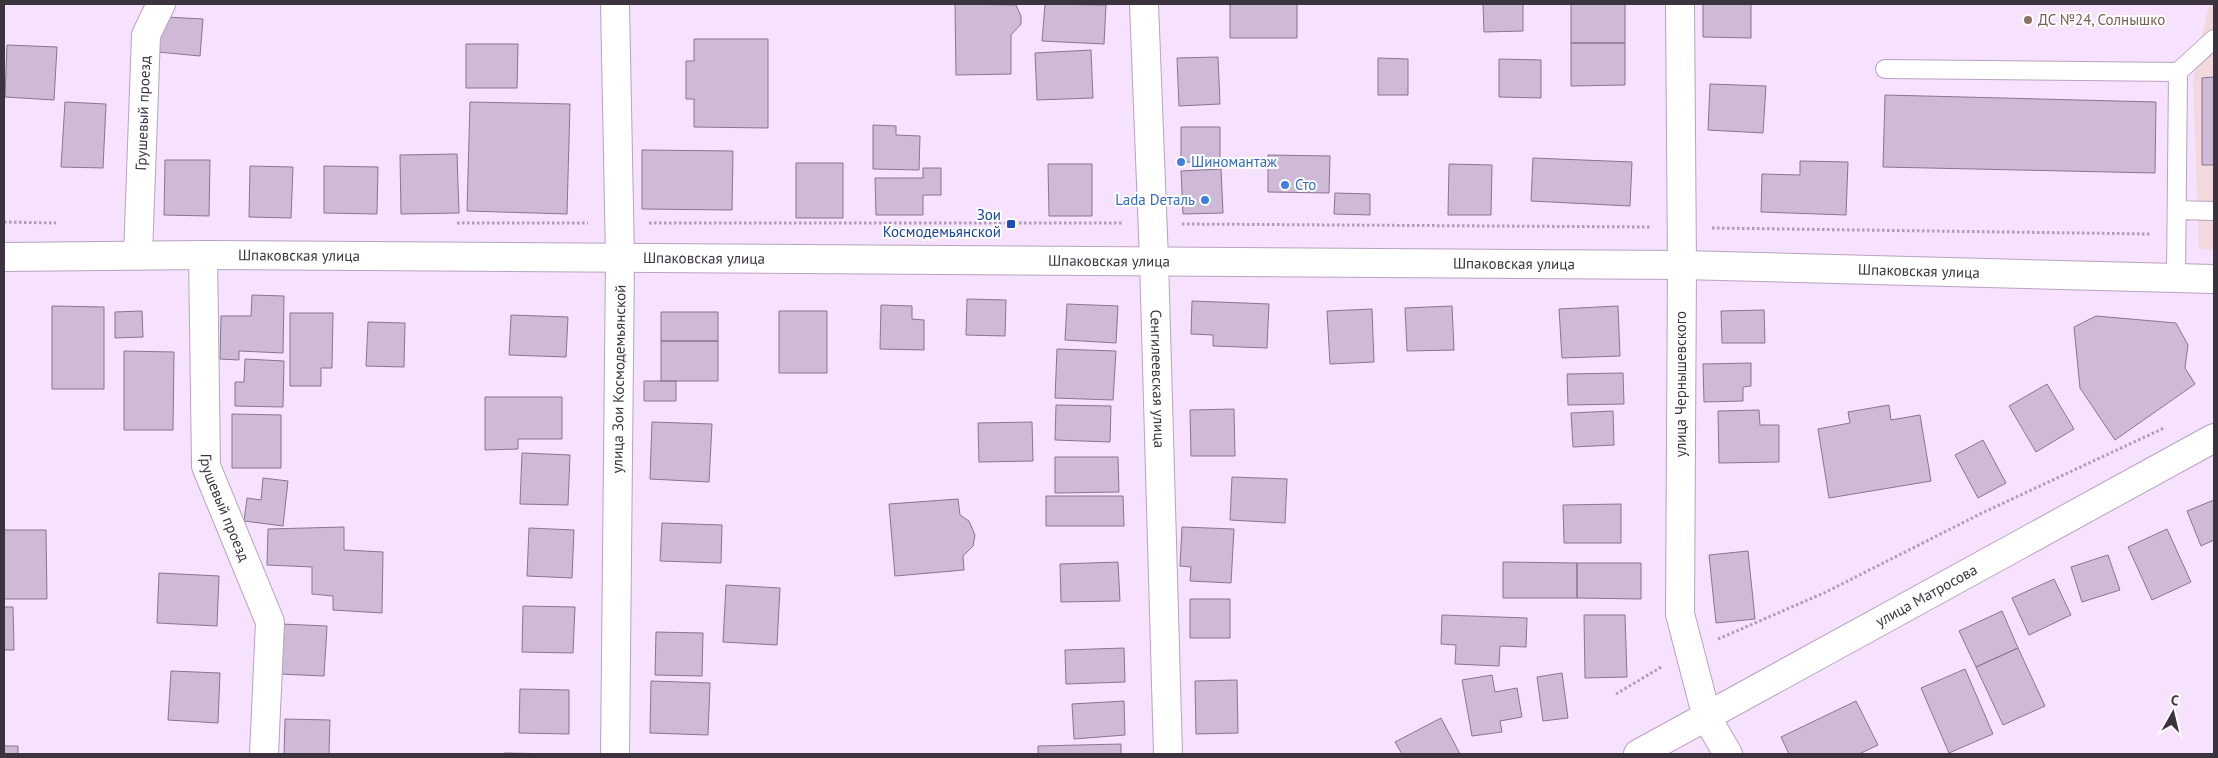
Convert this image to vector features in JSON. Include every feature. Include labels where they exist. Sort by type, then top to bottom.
[{"type":"street","name":"Грушевый проезд","points":[[138,255],[146,35],[161,4]]},
{"type":"street","name":"улица Зои Космодемьянской","points":[[615,4],[620,258],[615,754]]},
{"type":"street","name":"Сенгилеевская улица","points":[[1144,4],[1153,223],[1168,754]]},
{"type":"street","name":"улица Чернышевского","points":[[1680,4],[1682,265],[1680,614],[1707,718],[1728,754]]},
{"type":"street","name":"Грушевый проезд","points":[[203,255],[206,466],[270,622],[264,754]]},
{"type":"street","name":"Шпаковская улица","points":[[4,257],[203,255],[1682,265],[2214,278]]},
{"type":"street","name":"улица Матросова","points":[[1638,754],[1707,718],[2214,438]]},
{"type":"lane","points":[[1885,69],[2178,72],[2214,39]]},
{"type":"lane","points":[[2176,277],[2178,72]]},
{"type":"lane","points":[[2177,210],[2214,211]]},
{"type":"path","points":[[4,222],[62,223]]},
{"type":"path","points":[[453,223],[1153,223]]},
{"type":"path","points":[[1616,694],[1690,651],[1824,592],[1982,513],[2170,425]]},
{"type":"shaded area","points":[[2209,4],[2214,4],[2214,250],[2199,249],[2193,80]]},
{"type":"building","points":[[955,4],[1016,5],[1021,16],[1021,24],[1011,35],[1011,74],[956,75]]},
{"type":"building","points":[[1045,4],[1106,5],[1104,44],[1042,41]]},
{"type":"building","points":[[1230,4],[1297,4],[1297,38],[1230,38]]},
{"type":"building","points":[[1483,4],[1523,4],[1523,31],[1484,32]]},
{"type":"building","points":[[1571,4],[1625,4],[1625,43],[1571,43]]},
{"type":"building","points":[[1703,4],[1751,4],[1751,38],[1703,37]]},
{"type":"building","points":[[166,17],[203,19],[200,56],[158,52],[159,30]]},
{"type":"building","points":[[694,39],[768,39],[768,128],[694,127],[694,99],[686,99],[686,61],[694,61]]},
{"type":"building","points":[[1571,43],[1625,43],[1625,85],[1571,86]]},
{"type":"building","points":[[466,44],[518,44],[517,88],[466,88]]},
{"type":"building","points":[[7,45],[57,47],[54,100],[5,97]]},
{"type":"building","points":[[1091,50],[1093,98],[1037,100],[1035,53]]},
{"type":"building","points":[[1218,57],[1220,104],[1179,106],[1177,58]]},
{"type":"building","points":[[1378,58],[1408,59],[1408,95],[1378,95]]},
{"type":"building","points":[[1499,59],[1541,60],[1541,98],[1499,97]]},
{"type":"building","points":[[2214,77],[2214,165],[2202,165],[2202,78]]},
{"type":"building","points":[[1710,84],[1766,86],[1763,133],[1708,130]]},
{"type":"building","points":[[1885,95],[2156,102],[2155,173],[1883,167]]},
{"type":"building","points":[[65,102],[106,104],[103,168],[61,167]]},
{"type":"building","points":[[470,102],[570,104],[567,214],[467,211]]},
{"type":"building","points":[[873,125],[896,126],[896,135],[920,136],[919,170],[873,169]]},
{"type":"building","points":[[1181,127],[1220,127],[1220,162],[1181,162]]},
{"type":"building","points":[[642,150],[733,151],[732,210],[642,209]]},
{"type":"building","points":[[457,154],[459,213],[401,214],[400,155]]},
{"type":"building","points":[[1268,155],[1330,156],[1329,193],[1268,192]]},
{"type":"building","points":[[1533,158],[1632,162],[1630,206],[1531,201]]},
{"type":"building","points":[[165,160],[210,160],[209,216],[164,215]]},
{"type":"building","points":[[1800,161],[1848,162],[1846,215],[1761,212],[1762,174],[1800,175]]},
{"type":"building","points":[[796,163],[843,163],[843,218],[796,218]]},
{"type":"building","points":[[1048,164],[1092,164],[1092,216],[1049,216]]},
{"type":"building","points":[[1449,164],[1492,165],[1491,215],[1448,215]]},
{"type":"building","points":[[250,166],[293,167],[291,218],[249,217]]},
{"type":"building","points":[[324,166],[378,167],[377,214],[324,213]]},
{"type":"building","points":[[923,168],[941,168],[941,195],[923,195],[923,215],[876,215],[875,178],[923,178]]},
{"type":"building","points":[[1221,169],[1223,213],[1183,214],[1181,171]]},
{"type":"building","points":[[1335,193],[1370,194],[1370,215],[1334,214]]},
{"type":"building","points":[[252,295],[284,296],[283,353],[239,351],[239,360],[220,359],[221,316],[251,316]]},
{"type":"building","points":[[967,299],[1006,300],[1005,336],[966,335]]},
{"type":"building","points":[[1192,301],[1269,304],[1267,348],[1213,346],[1213,335],[1191,334]]},
{"type":"building","points":[[1067,304],[1118,306],[1116,343],[1065,340]]},
{"type":"building","points":[[881,305],[912,306],[912,319],[924,320],[924,350],[880,349]]},
{"type":"building","points":[[52,306],[104,307],[104,389],[52,389]]},
{"type":"building","points":[[1452,306],[1454,350],[1407,351],[1405,308]]},
{"type":"building","points":[[1618,306],[1620,356],[1562,358],[1559,309]]},
{"type":"building","points":[[1372,309],[1374,362],[1330,364],[1327,311]]},
{"type":"building","points":[[1764,310],[1765,343],[1722,343],[1721,311]]},
{"type":"building","points":[[142,311],[143,337],[115,338],[115,312]]},
{"type":"building","points":[[779,311],[827,311],[827,373],[779,373]]},
{"type":"building","points":[[661,312],[718,312],[718,341],[661,341]]},
{"type":"building","points":[[290,313],[333,313],[332,368],[321,368],[321,386],[290,386]]},
{"type":"building","points":[[511,315],[568,317],[566,357],[509,355]]},
{"type":"building","points":[[2096,316],[2176,323],[2188,345],[2185,368],[2195,384],[2115,440],[2080,388],[2074,327]]},
{"type":"building","points":[[368,322],[405,323],[404,367],[366,366]]},
{"type":"building","points":[[661,341],[718,341],[718,381],[661,381]]},
{"type":"building","points":[[1057,349],[1116,351],[1113,400],[1055,398]]},
{"type":"building","points":[[124,351],[174,352],[173,430],[124,430]]},
{"type":"building","points":[[245,359],[284,361],[283,407],[235,406],[235,382],[244,382]]},
{"type":"building","points":[[1751,363],[1751,386],[1743,387],[1743,401],[1704,402],[1703,364]]},
{"type":"building","points":[[1623,373],[1624,404],[1568,405],[1567,374]]},
{"type":"building","points":[[644,381],[676,381],[676,401],[644,401]]},
{"type":"building","points":[[2047,384],[2074,429],[2036,452],[2009,406]]},
{"type":"building","points":[[485,397],[562,397],[562,439],[518,439],[518,449],[485,450]]},
{"type":"building","points":[[1056,405],[1111,406],[1110,442],[1055,440]]},
{"type":"building","points":[[1889,405],[1891,420],[1920,415],[1931,481],[1829,498],[1818,429],[1850,423],[1848,412]]},
{"type":"building","points":[[1234,409],[1235,456],[1191,456],[1190,410]]},
{"type":"building","points":[[1759,410],[1760,425],[1779,425],[1779,462],[1719,463],[1718,411]]},
{"type":"building","points":[[1613,411],[1614,445],[1573,447],[1571,413]]},
{"type":"building","points":[[232,414],[281,415],[281,468],[232,468]]},
{"type":"building","points":[[652,422],[712,424],[709,482],[650,479]]},
{"type":"building","points":[[1032,422],[1033,461],[979,462],[978,423]]},
{"type":"building","points":[[1983,440],[2006,483],[1978,498],[1955,455]]},
{"type":"building","points":[[522,453],[570,455],[568,505],[520,504]]},
{"type":"building","points":[[1055,457],[1118,457],[1119,492],[1055,493]]},
{"type":"building","points":[[1232,477],[1287,479],[1285,523],[1230,520]]},
{"type":"building","points":[[263,478],[288,481],[283,526],[244,521],[247,498],[261,500]]},
{"type":"building","points":[[1046,496],[1123,496],[1124,526],[1046,526]]},
{"type":"building","points":[[958,499],[960,515],[969,521],[975,535],[973,546],[963,556],[964,570],[895,576],[889,504]]},
{"type":"building","points":[[2214,500],[2214,540],[2201,546],[2187,511]]},
{"type":"building","points":[[1621,504],[1621,543],[1564,543],[1563,505]]},
{"type":"building","points":[[662,523],[722,525],[721,563],[660,561]]},
{"type":"building","points":[[344,527],[344,550],[383,552],[382,613],[333,610],[333,596],[312,594],[312,567],[267,565],[268,529]]},
{"type":"building","points":[[1182,527],[1234,529],[1231,583],[1190,581],[1191,567],[1180,566]]},
{"type":"building","points":[[529,528],[574,530],[572,578],[527,576]]},
{"type":"building","points":[[2167,529],[2191,582],[2152,600],[2128,547]]},
{"type":"building","points":[[4,530],[46,530],[47,599],[4,599]]},
{"type":"building","points":[[1748,551],[1755,619],[1716,623],[1709,555]]},
{"type":"building","points":[[2108,555],[2120,590],[2082,602],[2071,567]]},
{"type":"building","points":[[1118,562],[1120,601],[1061,602],[1060,564]]},
{"type":"building","points":[[1503,562],[1577,563],[1577,598],[1503,598]]},
{"type":"building","points":[[1577,563],[1641,563],[1641,599],[1577,598]]},
{"type":"building","points":[[159,573],[219,576],[217,626],[157,623]]},
{"type":"building","points":[[2054,579],[2071,615],[2029,635],[2012,598]]},
{"type":"building","points":[[726,585],[780,588],[777,645],[723,642]]},
{"type":"building","points":[[1190,599],[1230,599],[1230,638],[1190,638]]},
{"type":"building","points":[[523,606],[575,607],[573,653],[522,652]]},
{"type":"building","points":[[4,607],[13,607],[14,650],[4,650]]},
{"type":"building","points":[[2002,611],[2018,648],[1976,667],[1959,631]]},
{"type":"building","points":[[1442,615],[1527,618],[1526,647],[1500,646],[1499,666],[1455,664],[1456,645],[1441,644]]},
{"type":"building","points":[[1584,615],[1625,615],[1627,677],[1585,678]]},
{"type":"building","points":[[281,624],[327,626],[324,676],[279,674]]},
{"type":"building","points":[[656,632],[703,633],[702,676],[655,675]]},
{"type":"building","points":[[1124,648],[1125,682],[1066,684],[1065,650]]},
{"type":"building","points":[[2018,648],[2045,706],[2003,725],[1976,667]]},
{"type":"building","points":[[1965,669],[1993,734],[1949,753],[1921,688]]},
{"type":"building","points":[[171,671],[220,673],[218,723],[168,720]]},
{"type":"building","points":[[1562,673],[1568,718],[1543,721],[1537,677]]},
{"type":"building","points":[[1492,675],[1495,692],[1517,688],[1522,717],[1500,721],[1502,732],[1472,736],[1462,680]]},
{"type":"building","points":[[1237,680],[1238,733],[1196,734],[1195,681]]},
{"type":"building","points":[[651,681],[710,683],[708,735],[650,733]]},
{"type":"building","points":[[520,689],[569,690],[569,734],[519,733]]},
{"type":"building","points":[[1124,701],[1125,735],[1074,739],[1072,704]]},
{"type":"building","points":[[1856,701],[1878,745],[1859,754],[1789,754],[1781,737]]},
{"type":"building","points":[[1441,718],[1460,754],[1402,754],[1395,742]]},
{"type":"building","points":[[285,719],[330,720],[329,754],[284,754]]},
{"type":"building","points":[[1121,744],[1121,754],[1038,754],[1038,746]]},
{"type":"building","points":[[4,746],[18,746],[18,754],[4,754]]},
{"type":"building","points":[[504,753],[559,754],[504,754]]},
{"type":"place","name":"ДС №24, Солнышко","points":[[2028,20]]},
{"type":"place","name":"Шиномантаж","points":[[1181,162]]},
{"type":"place","name":"Сто","points":[[1285,185]]},
{"type":"place","name":"Lada Dеталь","points":[[1205,200]]},
{"type":"place","name":"Зои Космодемьянской","points":[[1011,224]]}]
